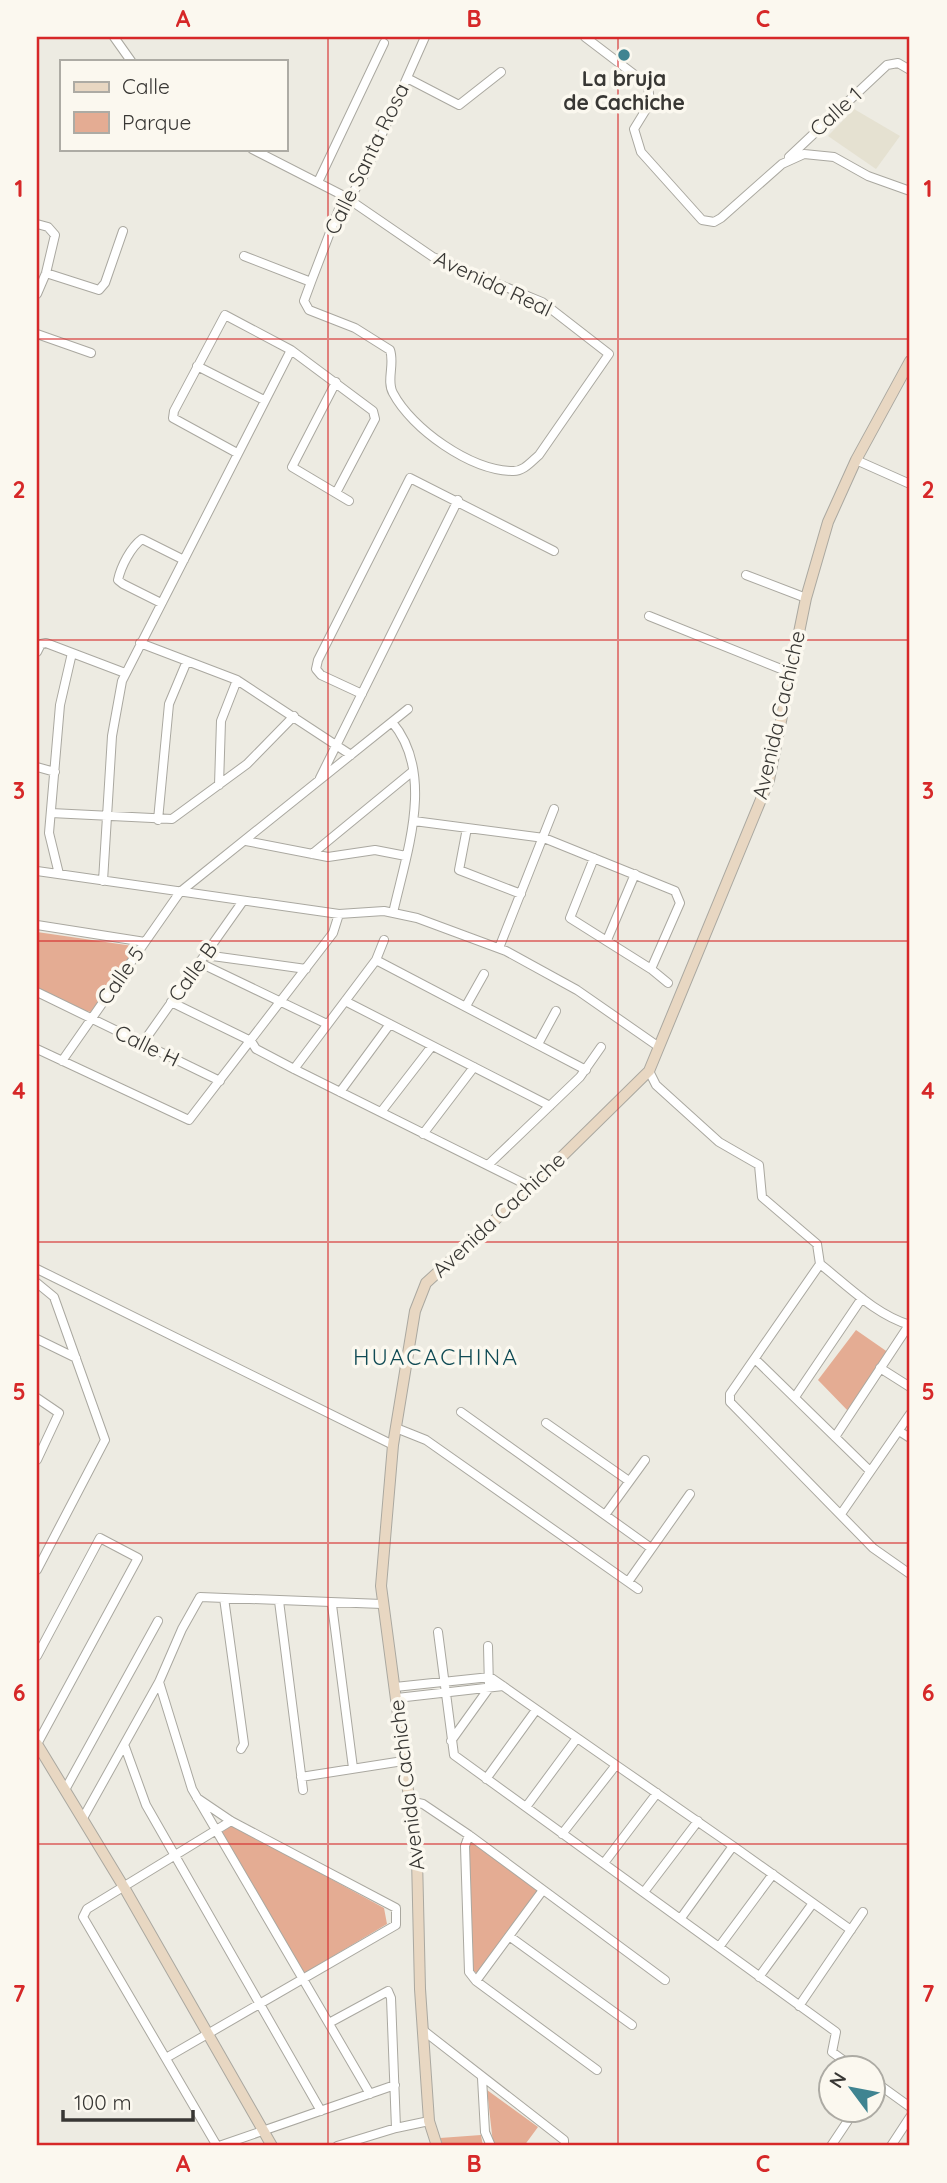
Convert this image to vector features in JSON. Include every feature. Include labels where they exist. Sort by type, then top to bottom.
[{"type":"street","points":[[114,37],[130,60]]},
{"type":"street","name":"Calle Santa Rosa","points":[[311,282],[344,196],[354,191],[363,177],[425,37]]},
{"type":"street","points":[[585,37],[648,85],[650,103],[634,129],[636,140],[641,152],[702,220],[713,222],[721,218],[782,164],[804,154],[834,157],[868,176],[910,191]]},
{"type":"street","points":[[318,182],[384,43]]},
{"type":"street","name":"Calle 1","points":[[782,164],[893,62],[910,70]]},
{"type":"street","points":[[407,78],[459,105],[501,72]]},
{"type":"street","name":"Avenida Real","points":[[254,150],[318,182],[337,195],[344,196],[433,257],[542,302],[605,348],[609,354],[603,367],[539,455],[524,468],[512,471],[486,464],[432,439],[391,391],[393,359],[390,350],[355,328],[309,310],[304,301],[311,282]]},
{"type":"street","points":[[37,225],[48,227],[55,235],[46,273],[37,294]]},
{"type":"street","points":[[46,273],[99,290],[105,283],[124,230]]},
{"type":"street","points":[[244,257],[311,282]]},
{"type":"street","points":[[237,453],[173,418],[174,411],[225,315],[291,349],[375,415],[336,493]]},
{"type":"street","points":[[37,334],[91,353]]},
{"type":"street","points":[[103,881],[112,736],[117,699],[125,673],[291,349]]},
{"type":"street","points":[[910,361],[856,460],[910,484]]},
{"type":"street","points":[[197,366],[264,400]]},
{"type":"street","points":[[336,382],[292,467],[349,501]]},
{"type":"street","name":"Avenida Cachiche","points":[[436,2146],[429,2121],[420,1989],[417,1858],[382,1604],[382,1566],[393,1445],[419,1296],[426,1283],[531,1187],[649,1071],[769,779],[806,598],[828,522],[856,460]]},
{"type":"street","points":[[362,694],[316,669],[410,478],[554,551]]},
{"type":"street","points":[[319,781],[458,500]]},
{"type":"street","points":[[160,603],[118,580],[135,544],[142,539],[184,560]]},
{"type":"street","points":[[746,575],[806,598]]},
{"type":"street","points":[[649,615],[791,673]]},
{"type":"street","points":[[38,646],[46,643],[125,673]]},
{"type":"street","points":[[140,643],[237,680],[351,755]]},
{"type":"street","points":[[59,874],[50,846],[51,813],[62,692],[72,653]]},
{"type":"street","points":[[158,820],[169,704],[187,661]]},
{"type":"street","points":[[219,785],[221,721],[237,680]]},
{"type":"street","name":"Calle 5","points":[[62,1061],[180,892],[408,709]]},
{"type":"street","points":[[51,813],[172,819],[247,764],[294,716]]},
{"type":"street","points":[[392,722],[406,740],[413,771],[414,821],[393,913]]},
{"type":"street","points":[[37,767],[55,772]]},
{"type":"street","points":[[312,854],[413,771]]},
{"type":"street","points":[[499,948],[554,809]]},
{"type":"street","points":[[414,821],[544,838],[635,874],[680,896],[680,903],[651,969]]},
{"type":"street","points":[[467,828],[459,870],[521,894]]},
{"type":"street","points":[[246,841],[328,857],[375,850],[406,856]]},
{"type":"street","points":[[594,858],[570,918],[651,969],[668,983]]},
{"type":"street","points":[[37,871],[339,914],[366,911],[417,918],[499,948],[536,965],[659,1047]]},
{"type":"street","points":[[607,940],[635,874]]},
{"type":"street","name":"Calle B","points":[[142,1044],[243,901]]},
{"type":"street","points":[[37,1049],[185,1119],[193,1117],[333,933],[339,914]]},
{"type":"street","points":[[37,925],[145,942]]},
{"type":"street","points":[[294,1069],[376,960],[384,940]]},
{"type":"street","points":[[203,959],[306,969]]},
{"type":"street","points":[[203,959],[327,1024]]},
{"type":"street","points":[[376,960],[586,1070]]},
{"type":"street","points":[[466,1006],[484,974]]},
{"type":"street","name":"Calle H","points":[[37,992],[220,1081]]},
{"type":"street","points":[[345,1001],[550,1106]]},
{"type":"street","points":[[171,1002],[251,1041],[257,1049],[294,1069],[531,1187]]},
{"type":"street","points":[[538,1044],[556,1012]]},
{"type":"street","points":[[340,1092],[390,1024]]},
{"type":"street","points":[[381,1112],[432,1046]]},
{"type":"street","points":[[488,1165],[586,1070],[601,1046]]},
{"type":"street","points":[[424,1134],[474,1067]]},
{"type":"street","points":[[649,1071],[656,1085],[719,1142],[759,1165],[762,1197],[817,1244],[820,1264],[862,1298],[909,1325],[835,1437]]},
{"type":"street","points":[[820,1264],[730,1394],[730,1402],[873,1548],[910,1574]]},
{"type":"street","points":[[37,1269],[393,1445]]},
{"type":"street","points":[[37,1283],[54,1297],[105,1440],[37,1570]]},
{"type":"street","points":[[795,1397],[862,1298]]},
{"type":"street","points":[[37,1339],[76,1358]]},
{"type":"street","points":[[755,1359],[870,1471]]},
{"type":"street","points":[[880,1368],[910,1387]]},
{"type":"street","points":[[37,1398],[59,1413],[37,1459]]},
{"type":"street","points":[[461,1412],[652,1548]]},
{"type":"street","points":[[841,1514],[910,1414]]},
{"type":"street","points":[[546,1423],[629,1481]]},
{"type":"street","points":[[396,1428],[426,1440],[638,1589]]},
{"type":"street","points":[[899,1431],[910,1438]]},
{"type":"street","points":[[605,1515],[645,1460]]},
{"type":"street","points":[[628,1582],[690,1494]]},
{"type":"street","points":[[37,1656],[100,1538],[138,1558],[37,1744],[125,1889],[272,2146]]},
{"type":"street","points":[[37,1548],[45,1554]]},
{"type":"street","points":[[83,1818],[159,1682],[181,1629],[200,1597],[332,1605],[382,1604]]},
{"type":"street","points":[[224,1598],[244,1744],[242,1749]]},
{"type":"street","points":[[279,1601],[303,1790]]},
{"type":"street","points":[[332,1605],[353,1768]]},
{"type":"street","points":[[65,1788],[158,1621]]},
{"type":"street","points":[[438,1632],[454,1755],[836,2032],[832,2052],[835,2054]]},
{"type":"street","points":[[452,1741],[489,1688],[488,1646]]},
{"type":"street","points":[[396,1692],[444,1682],[490,1677],[851,1930]]},
{"type":"street","points":[[159,1682],[197,1798],[370,2094]]},
{"type":"street","points":[[396,1692],[446,1692],[503,1686]]},
{"type":"street","points":[[486,1779],[537,1710]]},
{"type":"street","points":[[526,1807],[577,1738]]},
{"type":"street","points":[[125,1746],[146,1805],[321,2111]]},
{"type":"street","points":[[301,1777],[403,1761]]},
{"type":"street","points":[[562,1834],[617,1765]]},
{"type":"street","points":[[604,1863],[657,1793]]},
{"type":"street","points":[[166,2058],[396,1925],[396,1908],[231,1821],[197,1798]]},
{"type":"street","points":[[409,1801],[423,1804],[469,1835],[666,1980]]},
{"type":"street","points":[[231,1821],[125,1889],[87,1909],[83,1917],[218,2146],[395,2085]]},
{"type":"street","points":[[644,1892],[698,1821]]},
{"type":"street","points":[[469,1835],[466,1846],[467,1963],[476,1981],[597,2070]]},
{"type":"street","points":[[681,1918],[733,1846]]},
{"type":"street","points":[[719,1947],[773,1874]]},
{"type":"street","points":[[476,1981],[543,1890]]},
{"type":"street","points":[[759,1977],[813,1903]]},
{"type":"street","points":[[799,2006],[863,1912]]},
{"type":"street","points":[[509,1936],[632,2025]]},
{"type":"street","points":[[329,2023],[388,1991],[391,1998],[396,2128]]},
{"type":"street","points":[[424,2031],[564,2140],[564,2146]]},
{"type":"street","points":[[482,2078],[485,2132],[491,2146]]},
{"type":"street","points":[[888,2092],[910,2107]]},
{"type":"street","points":[[891,2146],[910,2117]]},
{"type":"street","points":[[337,2146],[429,2121]]},
{"type":"street","points":[[831,2146],[845,2124]]},
{"type":"shaded area","points":[[854,109],[900,136],[876,169],[828,136]]},
{"type":"green space","points":[[37,932],[133,946],[136,949],[91,1012],[85,1011],[37,989]]},
{"type":"green space","points":[[856,1330],[892,1355],[850,1413],[818,1380]]},
{"type":"green space","points":[[232,1825],[384,1908],[387,1924],[303,1974],[221,1833]]},
{"type":"green space","points":[[472,1843],[538,1890],[479,1974],[472,1970],[468,1846]]},
{"type":"green space","points":[[487,2090],[538,2127],[524,2146],[497,2146],[493,2143]]},
{"type":"green space","points":[[481,2135],[483,2146],[443,2146],[440,2138]]},
{"type":"place","name":"La bruja de Cachiche","points":[[624,55]]},
{"type":"district","name":"HUACACHINA","points":[[436,1357]]}]
